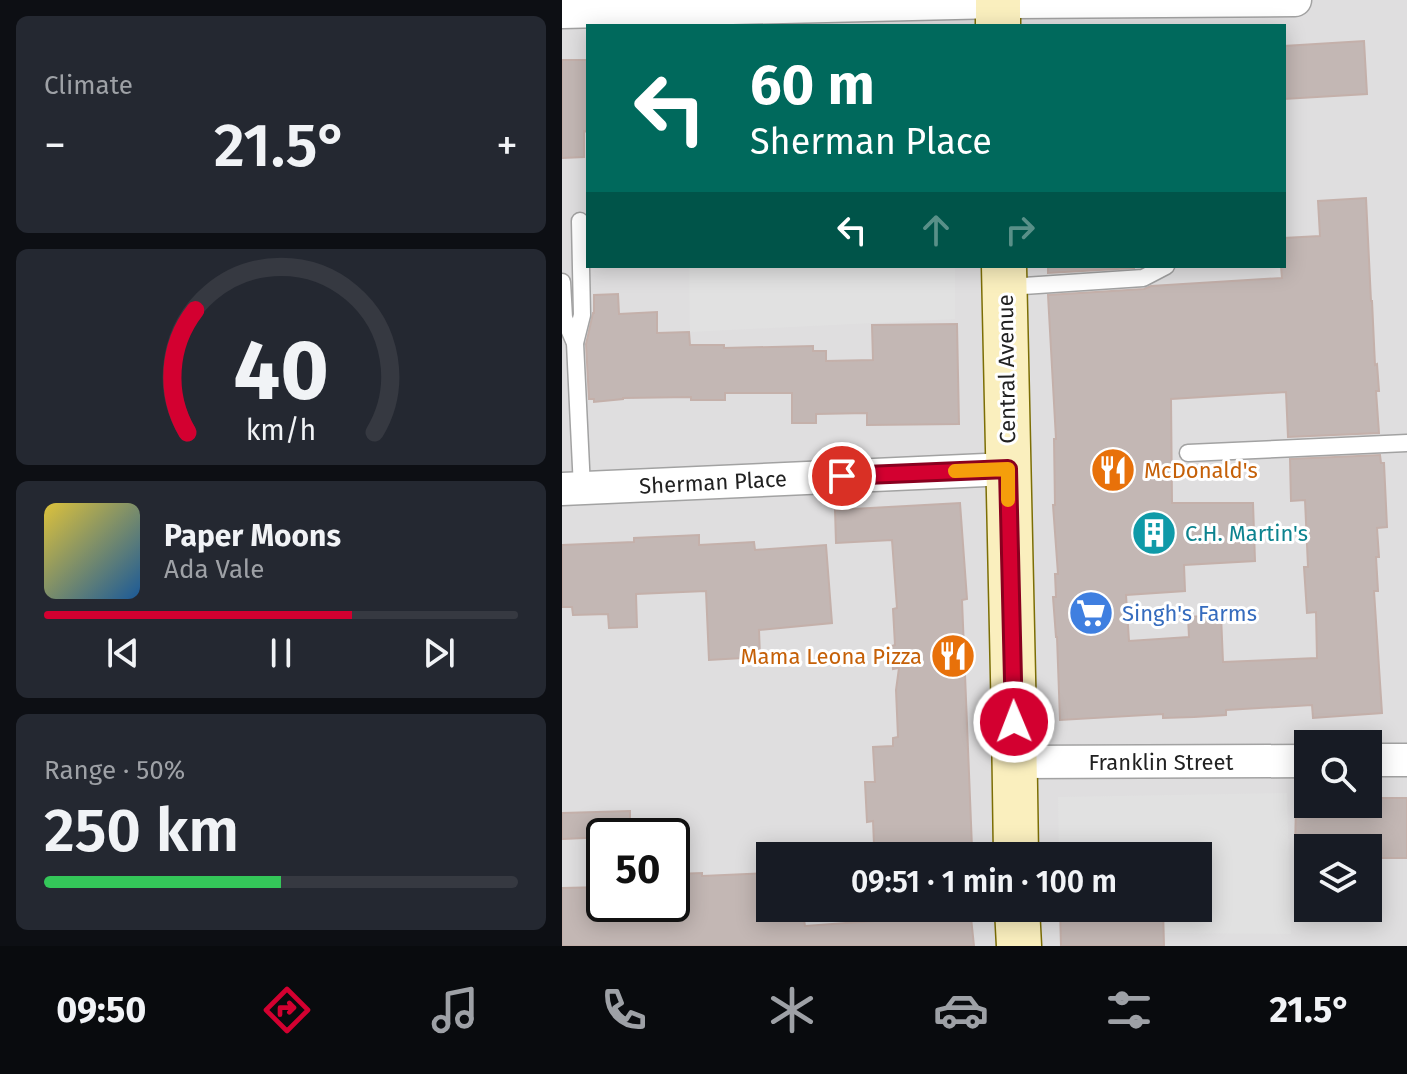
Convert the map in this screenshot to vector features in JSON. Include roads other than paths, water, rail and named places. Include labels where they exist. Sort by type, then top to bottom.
[{"type":"main road","name":"Central Avenue","points":[[1005,276],[1016,842]]},
{"type":"main road","points":[[1018,922],[1019,946]]},
{"type":"street","points":[[562,12],[998,9],[1295,0]]},
{"type":"street","name":"Sherman Place","points":[[572,488],[1008,469]]},
{"type":"street","points":[[1382,760],[1407,760]]},
{"type":"street","name":"Franklin Street","points":[[1015,762],[1294,761]]},
{"type":"lane","points":[[572,488],[575,343],[582,315],[580,221]]},
{"type":"lane","points":[[1005,276],[1143,278],[1162,268]]},
{"type":"lane","points":[[562,282],[564,318],[575,343]]},
{"type":"lane","points":[[1188,453],[1407,443]]},
{"type":"place","name":"McDonald's","points":[[1113,470]]},
{"type":"place","name":"C.H. Martin's","points":[[1154,533]]},
{"type":"place","name":"Singh's Farms","points":[[1091,613]]},
{"type":"place","name":"Mama Leona Pizza","points":[[953,656]]}]
